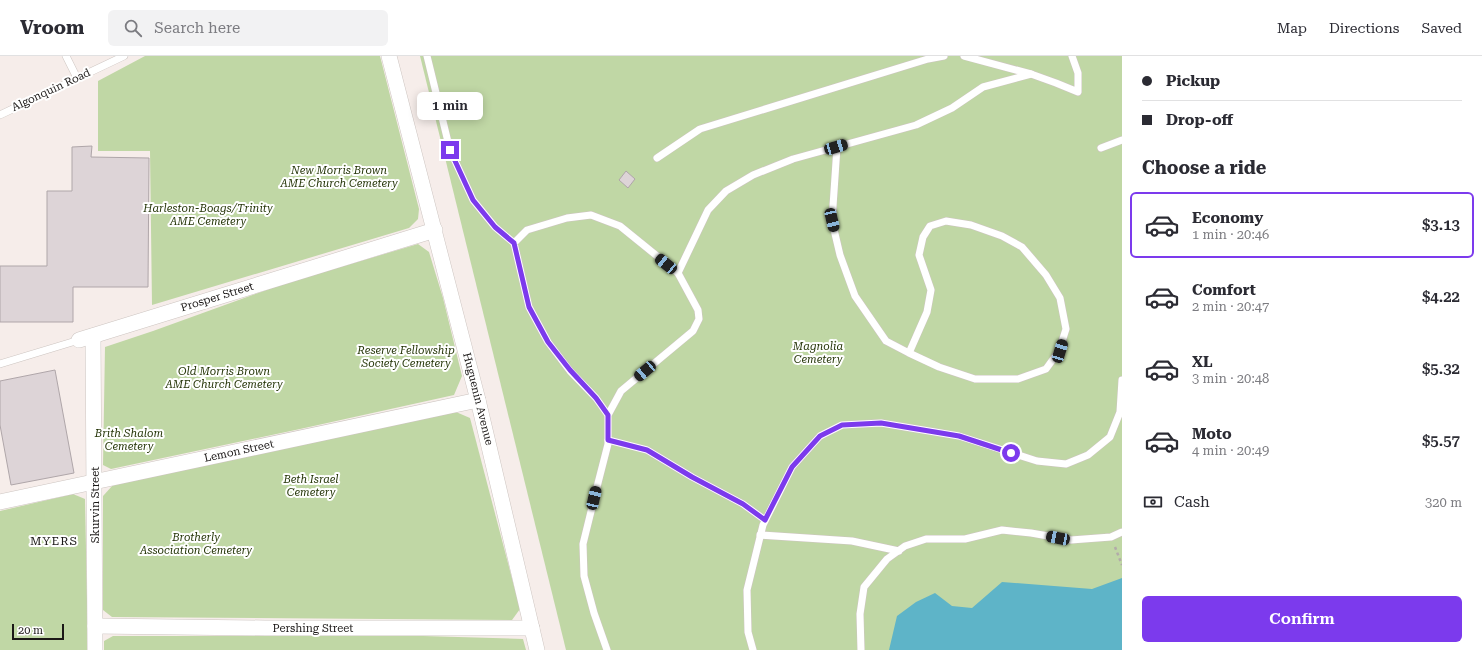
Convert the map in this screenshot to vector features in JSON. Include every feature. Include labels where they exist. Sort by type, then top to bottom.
[{"type":"street","name":"Huguenin Avenue","points":[[389,56],[478,400],[537,650]]},
{"type":"street","name":"Prosper Street","points":[[86,338],[435,230]]},
{"type":"street","name":"Skurvin Street","points":[[86,338],[95,482],[96,650]]},
{"type":"street","name":"Lemon Street","points":[[0,502],[478,400]]},
{"type":"street","name":"Pershing Street","points":[[95,626],[265,628],[532,628]]},
{"type":"lane","points":[[66,56],[77,78]]},
{"type":"lane","name":"Algonquin Road","points":[[0,115],[124,56]]},
{"type":"lane","points":[[427,56],[450,150],[473,200],[495,227],[514,243],[529,307],[548,342],[570,370],[596,398],[608,415]]},
{"type":"lane","points":[[658,158],[700,129],[928,59],[944,56]]},
{"type":"lane","points":[[964,56],[1031,74],[1078,92],[1078,73],[1072,56]]},
{"type":"lane","points":[[678,273],[708,210],[726,191],[753,175],[793,159],[916,125],[952,108],[983,87],[1031,74]]},
{"type":"lane","points":[[1101,148],[1122,140]]},
{"type":"lane","points":[[836,147],[832,220],[840,255],[855,296],[886,341],[909,353],[939,366],[975,379],[1018,379],[1046,369],[1060,351],[1066,329],[1060,298],[1046,275],[1022,247],[1015,243],[1002,236],[971,225],[946,221],[930,226],[923,237],[919,255],[931,290],[927,312],[909,353]]},
{"type":"lane","points":[[514,243],[527,230],[534,227],[567,218],[592,215],[620,226],[678,273],[698,310],[699,319],[693,331],[621,391],[608,415],[608,440],[584,544],[584,576],[594,613],[607,650]]},
{"type":"lane","name":"Prosper Street","points":[[0,364],[86,338]]},
{"type":"lane","points":[[753,650],[748,632],[747,590],[760,535],[765,520],[792,467],[820,436],[842,425],[881,423],[959,436],[1037,461],[1066,464],[1088,455],[1110,437],[1120,412],[1122,380]]},
{"type":"lane","points":[[608,440],[647,450],[692,477],[743,504],[765,520]]},
{"type":"lane","points":[[861,650],[860,614],[864,588],[887,559],[905,546],[926,539],[965,539],[1002,530],[1071,540],[1111,537],[1122,532]]},
{"type":"lane","points":[[760,535],[852,542],[899,551]]},
{"type":"path","points":[[1111,537],[1122,565]]},
{"type":"green space","points":[[145,56],[380,56],[419,209],[418,219],[409,228],[152,305],[150,151],[98,151],[98,81]]},
{"type":"green space","name":"Magnolia Cemetery","points":[[420,56],[1122,56],[1122,650],[566,650]]},
{"type":"green space","points":[[418,244],[429,252],[443,298],[462,376],[454,395],[111,469],[103,465],[105,347],[283,284]]},
{"type":"green space","points":[[456,412],[470,418],[520,609],[512,620],[112,617],[103,610],[103,496],[113,485]]},
{"type":"green space","points":[[73,494],[85,499],[88,650],[0,650],[0,511]]},
{"type":"green space","points":[[354,634],[523,639],[526,650],[104,650],[104,641],[113,636],[270,636]]},
{"type":"water","points":[[1122,578],[1122,650],[889,650],[897,616],[916,602],[935,593],[952,606],[972,608],[1002,582],[1092,589]]},
{"type":"building","points":[[92,146],[91,157],[149,158],[148,287],[73,287],[73,322],[0,322],[0,266],[47,266],[47,191],[72,191],[72,147]]},
{"type":"building","points":[[626,171],[635,179],[628,188],[619,180]]},
{"type":"building","points":[[55,370],[74,473],[11,485],[0,425],[0,381]]},
{"type":"district","name":"MYERS","points":[[54,541]]},
{"type":"route","points":[[450,150],[473,200],[495,227],[514,243],[529,307],[548,342],[570,370],[596,398],[608,415],[608,440],[647,450],[692,477],[743,504],[765,520],[792,467],[820,436],[842,425],[881,423],[959,436],[1011,453]]},
{"type":"park label","name":"New Morris Brown AME Church Cemetery","points":[[339,176]]},
{"type":"park label","name":"Harleston-Boags/Trinity AME Cemetery","points":[[208,214]]},
{"type":"park label","name":"Reserve Fellowship Society Cemetery","points":[[406,356]]},
{"type":"park label","name":"Old Morris Brown AME Church Cemetery","points":[[224,377]]},
{"type":"park label","name":"Brith Shalom Cemetery","points":[[129,439]]},
{"type":"park label","name":"Beth Israel Cemetery","points":[[311,485]]},
{"type":"park label","name":"Brotherly Association Cemetery","points":[[196,543]]}]
